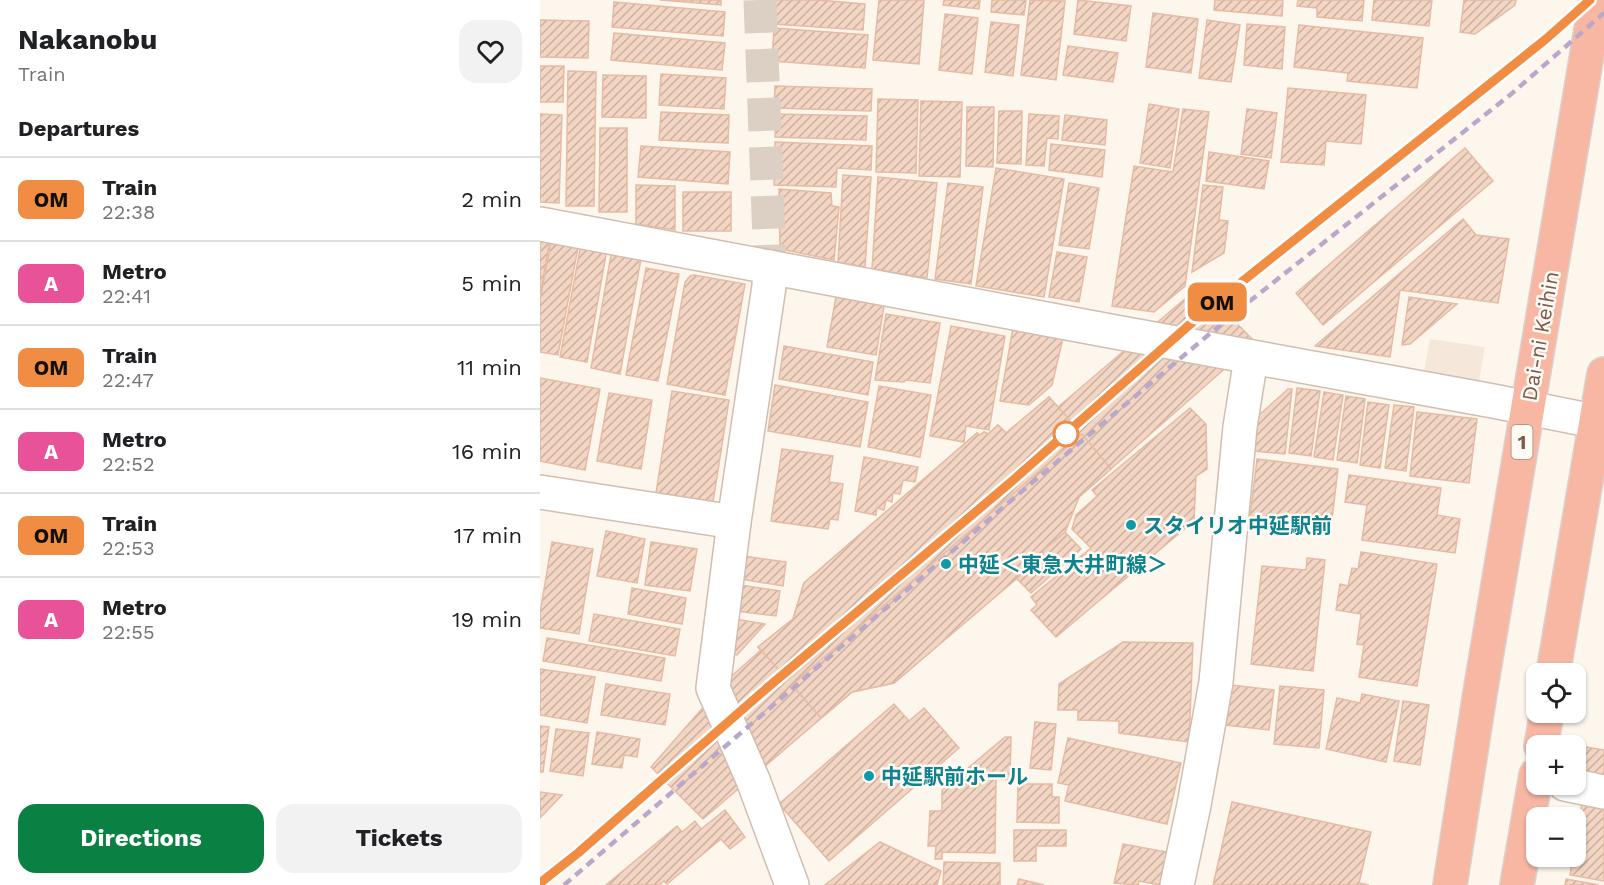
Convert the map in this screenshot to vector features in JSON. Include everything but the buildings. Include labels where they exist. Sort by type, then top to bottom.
[{"type":"highway","name":"Dai-ni Keihin","points":[[1450,885],[1596,0]]},
{"type":"highway","points":[[1555,663],[1600,422],[1604,374]]},
{"type":"highway","points":[[1517,885],[1533,795]]},
{"type":"street","points":[[540,224],[1600,422]]},
{"type":"street","points":[[770,267],[768,297],[734,522],[713,688],[753,780],[792,885]]},
{"type":"street","points":[[1177,885],[1216,682],[1240,427],[1251,358]]},
{"type":"street","points":[[540,492],[734,522]]},
{"type":"street","points":[[1586,788],[1604,792]]},
{"type":"shaded area","points":[[1430,339],[1485,347],[1479,381],[1424,372]]},
{"type":"tunnel","points":[[760,0],[770,267]]},
{"type":"railway","points":[[540,883],[1011,482],[1205,312],[1546,39],[1590,0]]},
{"type":"railway","points":[[564,885],[1021,492],[1231,316],[1510,95],[1604,13]]},
{"type":"train","name":"OM","points":[[540,883],[1011,482],[1204,312],[1546,39],[1590,0]]},
{"type":"place","name":"スタイリオ中延駅前","points":[[1131,525]]},
{"type":"place","name":"中延＜東急大井町線＞","points":[[946,564]]},
{"type":"place","name":"中延駅前ホール","points":[[869,776]]}]
